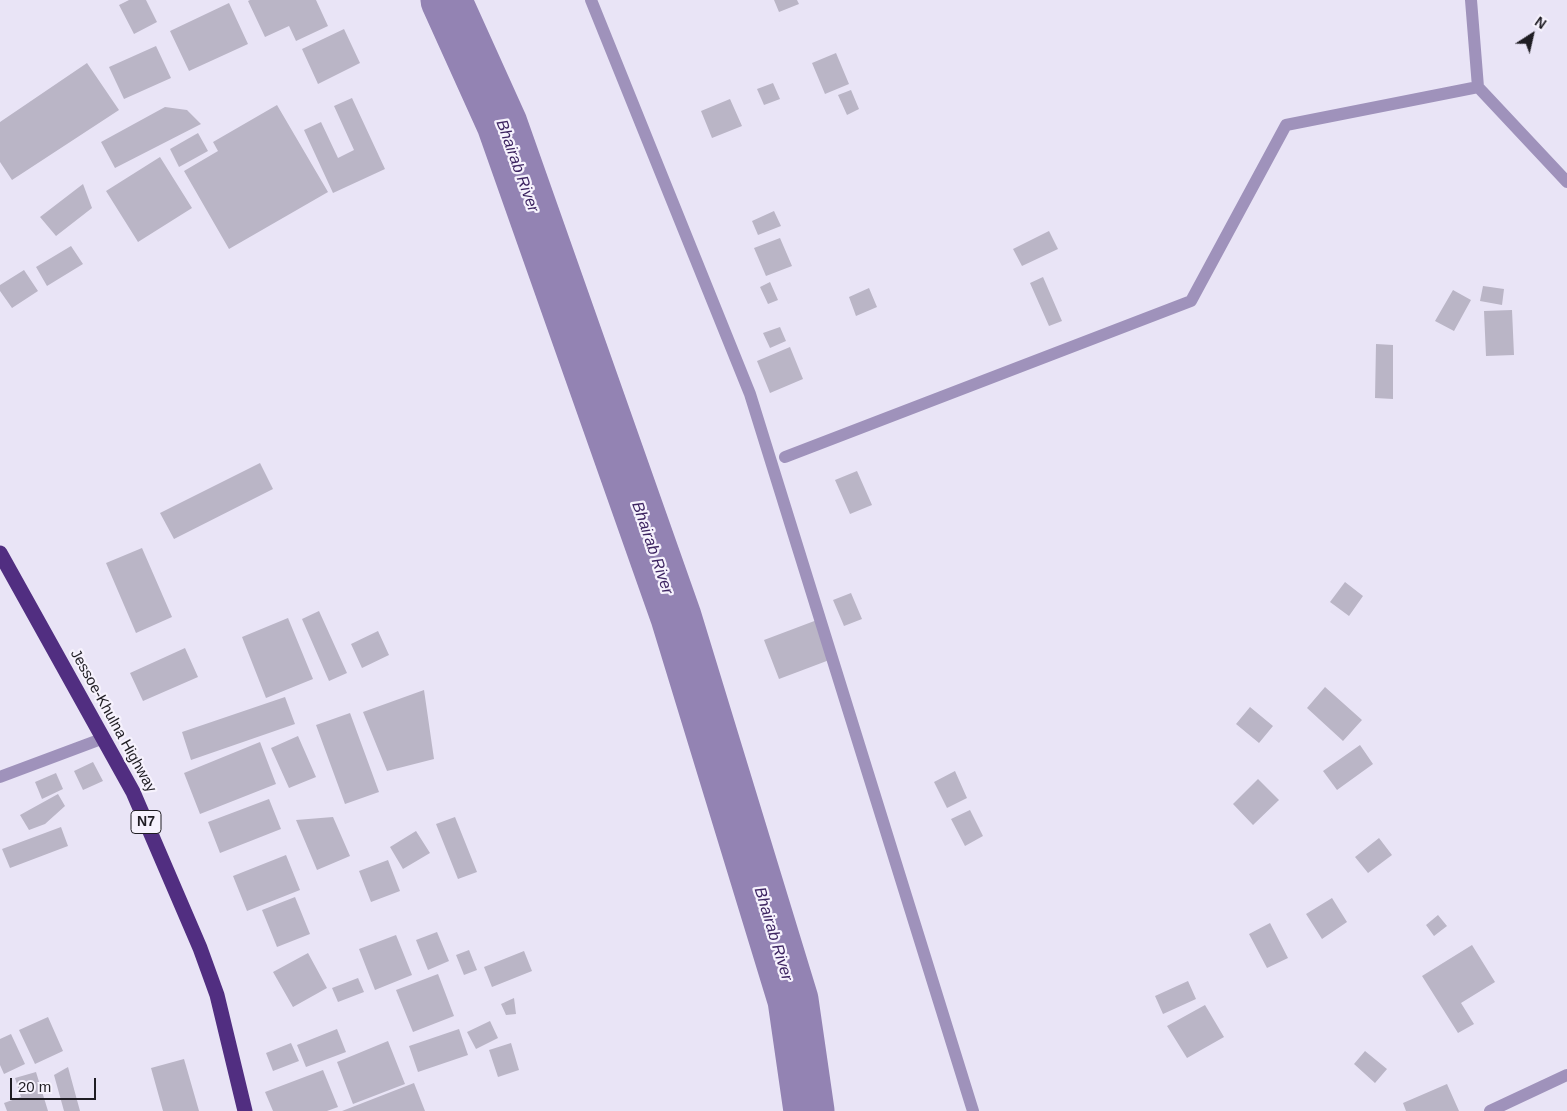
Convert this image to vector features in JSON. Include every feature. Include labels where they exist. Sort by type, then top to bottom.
[{"type":"highway","name":"Jessoe-Khulna Highway","points":[[0,553],[133,792],[200,948],[217,995],[245,1111]]},
{"type":"street","points":[[591,0],[750,394],[973,1111]]},
{"type":"street","points":[[1471,0],[1478,87],[1567,182]]},
{"type":"street","points":[[785,457],[1190,301],[1286,125],[1478,87]]},
{"type":"street","points":[[0,777],[104,738]]},
{"type":"street","points":[[1490,1111],[1567,1075]]},
{"type":"building","points":[[129,0],[146,0],[157,22],[134,34],[119,5]]},
{"type":"building","points":[[316,0],[328,26],[296,41],[289,26],[265,37],[248,1]]},
{"type":"building","points":[[774,0],[797,0],[799,4],[779,12]]},
{"type":"building","points":[[229,3],[248,44],[189,71],[170,31]]},
{"type":"building","points":[[344,29],[360,63],[318,84],[302,49]]},
{"type":"building","points":[[156,46],[171,78],[124,99],[109,67]]},
{"type":"building","points":[[836,53],[849,84],[825,94],[812,63]]},
{"type":"building","points":[[87,63],[119,110],[12,180],[0,162],[0,122]]},
{"type":"building","points":[[773,83],[780,99],[764,105],[757,89]]},
{"type":"building","points":[[851,90],[859,109],[847,115],[838,95]]},
{"type":"building","points":[[352,98],[385,169],[333,193],[304,130],[321,122],[338,158],[354,150],[334,106]]},
{"type":"building","points":[[730,99],[742,126],[712,138],[701,111]]},
{"type":"building","points":[[277,105],[328,192],[229,249],[184,171],[218,151],[213,142]]},
{"type":"building","points":[[165,107],[187,110],[201,124],[115,168],[101,142]]},
{"type":"building","points":[[198,133],[208,151],[179,167],[170,149]]},
{"type":"building","points":[[160,157],[192,208],[138,242],[106,191]]},
{"type":"building","points":[[83,184],[92,208],[56,236],[40,217]]},
{"type":"building","points":[[774,211],[781,226],[758,235],[752,221]]},
{"type":"building","points":[[1049,231],[1058,249],[1022,266],[1013,249]]},
{"type":"building","points":[[780,238],[792,266],[766,276],[754,248]]},
{"type":"building","points":[[71,246],[83,264],[47,286],[36,267]]},
{"type":"building","points":[[24,270],[38,291],[12,308],[0,291],[0,285]]},
{"type":"building","points":[[1043,277],[1062,321],[1049,326],[1030,283]]},
{"type":"building","points":[[770,282],[778,300],[768,304],[760,287]]},
{"type":"building","points":[[1483,286],[1504,289],[1502,305],[1480,301]]},
{"type":"building","points":[[869,288],[877,307],[856,316],[849,297]]},
{"type":"building","points":[[1453,290],[1471,300],[1454,331],[1435,321]]},
{"type":"building","points":[[1512,310],[1514,355],[1486,356],[1484,311]]},
{"type":"building","points":[[780,327],[786,341],[770,348],[763,333]]},
{"type":"building","points":[[1376,344],[1393,345],[1393,399],[1375,398]]},
{"type":"building","points":[[790,347],[803,379],[770,393],[757,361]]},
{"type":"building","points":[[260,463],[273,489],[174,539],[160,513]]},
{"type":"building","points":[[857,471],[872,505],[850,514],[835,480]]},
{"type":"building","points":[[142,548],[172,617],[136,633],[106,563]]},
{"type":"building","points":[[1345,582],[1363,596],[1349,616],[1330,602]]},
{"type":"building","points":[[851,593],[862,619],[844,626],[833,600]]},
{"type":"building","points":[[319,611],[347,673],[329,681],[302,619]]},
{"type":"building","points":[[288,618],[313,679],[266,698],[242,637]]},
{"type":"building","points":[[817,620],[832,659],[779,679],[764,640]]},
{"type":"building","points":[[378,631],[389,655],[362,668],[351,644]]},
{"type":"building","points":[[185,648],[198,677],[143,701],[130,673]]},
{"type":"building","points":[[1325,687],[1362,720],[1343,741],[1307,708]]},
{"type":"building","points":[[424,690],[434,759],[387,771],[363,712]]},
{"type":"building","points":[[285,697],[295,724],[191,760],[182,732]]},
{"type":"building","points":[[1250,707],[1273,726],[1259,743],[1236,724]]},
{"type":"building","points":[[350,713],[379,792],[345,804],[316,725]]},
{"type":"building","points":[[298,736],[316,777],[289,788],[271,748]]},
{"type":"building","points":[[260,742],[276,784],[200,814],[184,773]]},
{"type":"building","points":[[1360,745],[1373,764],[1337,790],[1323,771]]},
{"type":"building","points":[[93,762],[103,781],[83,790],[74,771]]},
{"type":"building","points":[[955,771],[967,798],[947,808],[934,782]]},
{"type":"building","points":[[56,773],[63,789],[42,799],[35,782]]},
{"type":"building","points":[[1258,779],[1279,800],[1253,825],[1233,804]]},
{"type":"building","points":[[58,794],[65,806],[45,824],[29,830],[20,815]]},
{"type":"building","points":[[269,799],[281,829],[220,853],[208,822]]},
{"type":"building","points":[[970,810],[983,836],[965,846],[951,819]]},
{"type":"building","points":[[333,817],[350,856],[317,870],[296,820]]},
{"type":"building","points":[[455,817],[477,872],[458,879],[436,824]]},
{"type":"building","points":[[61,827],[68,846],[10,868],[2,849]]},
{"type":"building","points":[[416,831],[430,853],[403,869],[390,847]]},
{"type":"building","points":[[1379,838],[1392,855],[1368,873],[1355,857]]},
{"type":"building","points":[[286,855],[300,890],[247,911],[233,876]]},
{"type":"building","points":[[388,860],[400,891],[371,902],[359,871]]},
{"type":"building","points":[[295,897],[310,934],[277,947],[262,910]]},
{"type":"building","points":[[1332,898],[1347,922],[1322,939],[1306,914]]},
{"type":"building","points":[[1438,915],[1447,926],[1434,936],[1426,925]]},
{"type":"building","points":[[1270,923],[1288,958],[1267,968],[1249,934]]},
{"type":"building","points":[[437,932],[449,961],[428,970],[416,940]]},
{"type":"building","points":[[396,935],[412,975],[375,990],[359,949]]},
{"type":"building","points":[[1472,945],[1495,982],[1461,1003],[1474,1024],[1458,1033],[1422,976]]},
{"type":"building","points":[[469,950],[477,970],[464,975],[456,955]]},
{"type":"building","points":[[524,951],[532,971],[492,987],[484,967]]},
{"type":"building","points":[[308,953],[327,988],[293,1007],[273,972]]},
{"type":"building","points":[[438,974],[454,1016],[413,1032],[396,990]]},
{"type":"building","points":[[358,978],[364,992],[338,1002],[332,988]]},
{"type":"building","points":[[1188,981],[1196,999],[1163,1014],[1155,996]]},
{"type":"building","points":[[514,998],[516,1014],[506,1015],[501,1004]]},
{"type":"building","points":[[1205,1005],[1224,1037],[1187,1058],[1167,1026]]},
{"type":"building","points":[[48,1017],[63,1051],[35,1064],[19,1030]]},
{"type":"building","points":[[490,1021],[498,1038],[476,1049],[467,1032]]},
{"type":"building","points":[[337,1029],[346,1052],[306,1067],[297,1045]]},
{"type":"building","points":[[459,1029],[468,1055],[418,1072],[409,1046]]},
{"type":"building","points":[[11,1034],[25,1064],[4,1074],[0,1065],[0,1039]]},
{"type":"building","points":[[388,1041],[405,1084],[353,1104],[337,1062]]},
{"type":"building","points":[[291,1043],[299,1061],[273,1071],[266,1053]]},
{"type":"building","points":[[511,1043],[519,1070],[498,1077],[489,1050]]},
{"type":"building","points":[[1365,1051],[1387,1069],[1375,1083],[1354,1064]]},
{"type":"building","points":[[184,1059],[199,1111],[163,1111],[151,1068]]},
{"type":"building","points":[[68,1067],[80,1111],[64,1111],[54,1075]]},
{"type":"building","points":[[323,1070],[338,1107],[327,1111],[273,1111],[265,1092]]},
{"type":"building","points":[[36,1072],[48,1111],[7,1111],[4,1103],[21,1097],[15,1078]]},
{"type":"building","points":[[414,1083],[425,1111],[342,1111]]},
{"type":"building","points":[[1447,1084],[1459,1111],[1406,1111],[1403,1103]]},
{"type":"waterway","name":"Bhairab River","points":[[446,0],[502,124],[676,617],[793,1000],[809,1111]]}]
